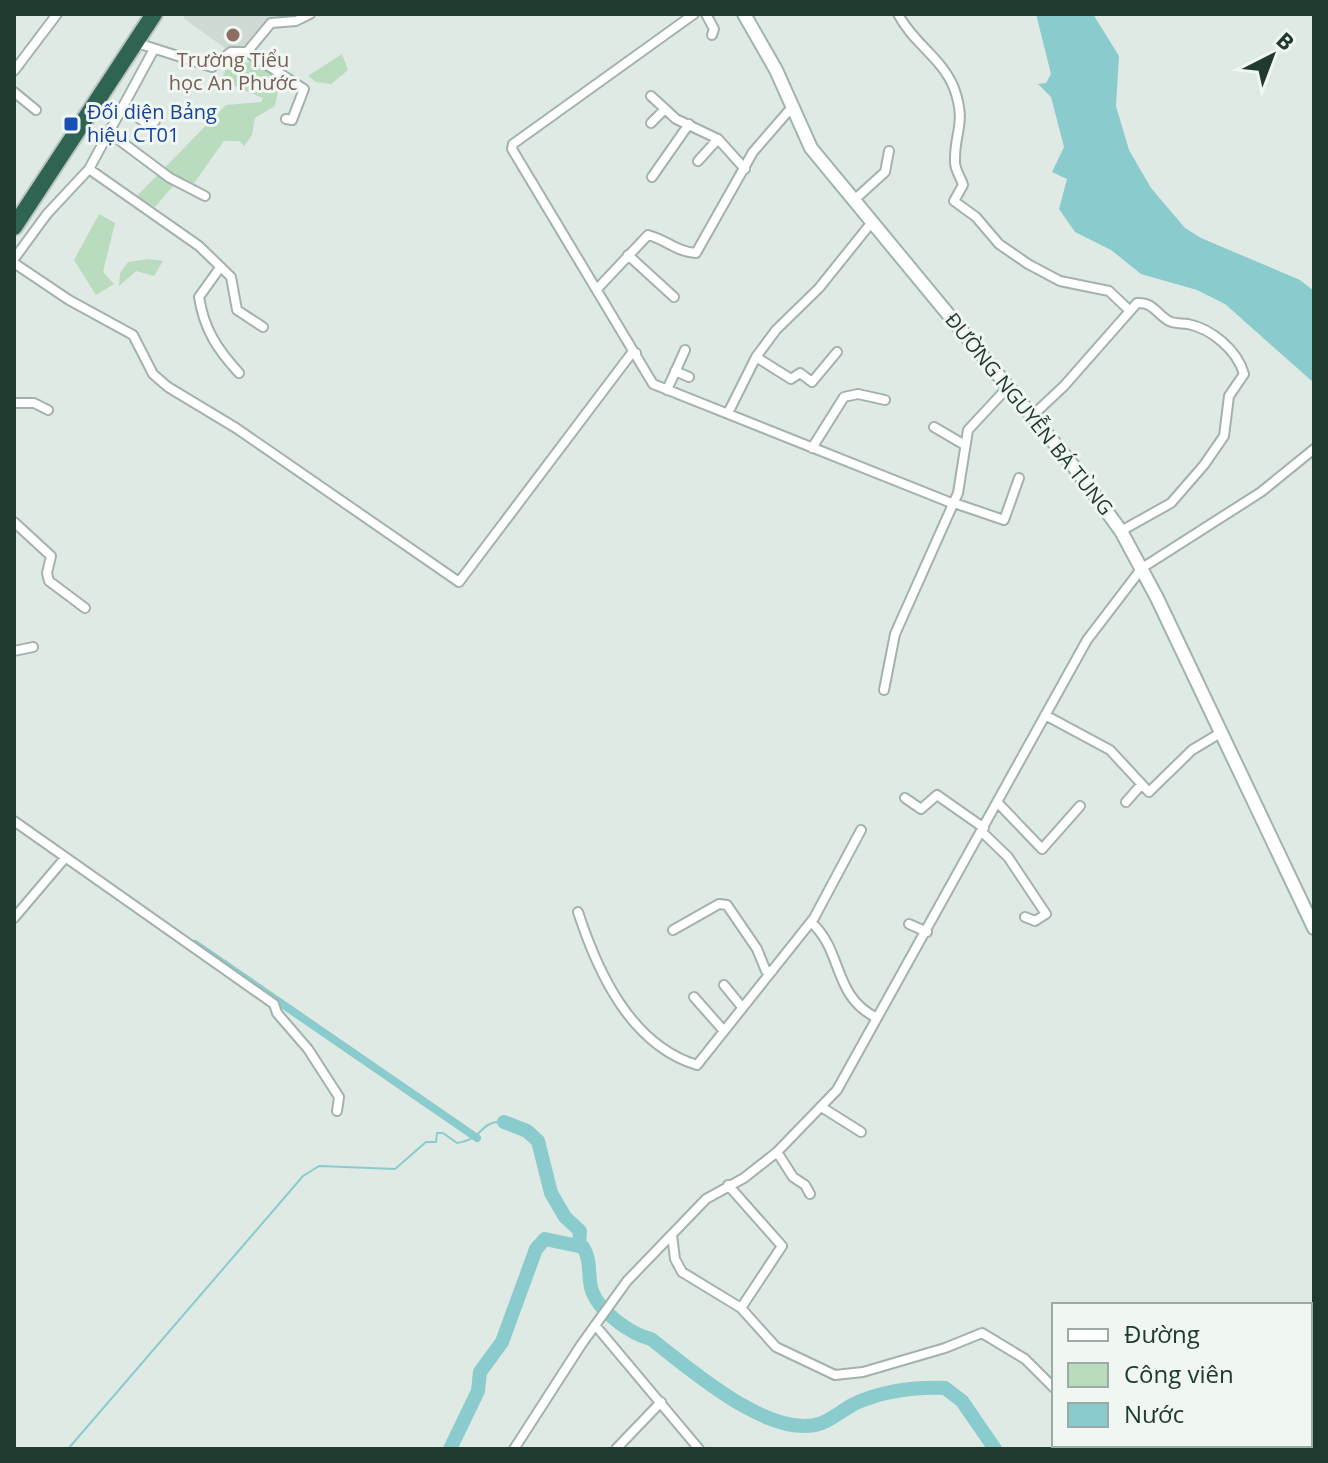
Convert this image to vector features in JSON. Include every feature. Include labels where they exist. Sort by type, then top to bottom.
[{"type":"highway","points":[[14,227],[154,14]]},
{"type":"main road","name":"ĐƯỜNG NGUYỄN BÁ TÙNG","points":[[744,14],[776,70],[811,148],[1032,416],[1121,531],[1226,740],[1314,928]]},
{"type":"street","points":[[14,71],[57,14]]},
{"type":"street","points":[[247,52],[271,23],[296,21],[310,14]]},
{"type":"street","points":[[694,14],[511,146],[653,384],[1004,520],[1019,478]]},
{"type":"street","points":[[706,14],[714,29],[712,35]]},
{"type":"street","points":[[898,14],[916,40],[940,62],[954,91],[961,125],[955,165],[963,185],[954,201],[976,217],[999,244],[1028,264],[1060,281],[1109,291],[1129,310]]},
{"type":"street","points":[[134,42],[153,51],[162,49],[212,67],[231,52],[247,52],[304,89],[292,120],[286,119]]},
{"type":"street","points":[[153,51],[111,134],[89,169],[47,214],[14,261],[69,300],[133,335],[153,374],[168,387],[236,428],[459,582],[631,354],[636,353]]},
{"type":"street","points":[[14,92],[36,110]]},
{"type":"street","points":[[651,96],[665,109],[718,139],[745,169]]},
{"type":"street","points":[[124,107],[148,125],[154,118]]},
{"type":"street","points":[[597,289],[648,235],[666,240],[680,252],[696,253],[759,144],[792,107]]},
{"type":"street","points":[[651,123],[665,109]]},
{"type":"street","points":[[652,177],[689,124]]},
{"type":"street","points":[[111,134],[177,182],[205,196]]},
{"type":"street","points":[[698,161],[718,139]]},
{"type":"street","points":[[853,201],[885,172],[889,151]]},
{"type":"street","points":[[89,169],[199,246],[234,282],[237,310],[263,327]]},
{"type":"street","points":[[728,413],[756,357],[781,324],[819,288],[872,222]]},
{"type":"street","points":[[628,255],[674,297]]},
{"type":"street","points":[[219,269],[199,297],[202,315],[208,333],[239,373]]},
{"type":"street","points":[[1032,416],[1064,386],[1137,303],[1144,302],[1171,322],[1192,325],[1218,338],[1239,362],[1244,374],[1229,396],[1224,436],[1204,465],[1171,503],[1121,531]]},
{"type":"street","points":[[667,390],[685,350]]},
{"type":"street","points":[[756,357],[791,379],[800,373],[812,382],[837,352]]},
{"type":"street","points":[[675,371],[689,377]]},
{"type":"street","points":[[884,690],[899,623],[954,503],[963,444],[976,417],[1008,387]]},
{"type":"street","points":[[812,448],[844,397],[858,394],[885,400]]},
{"type":"street","points":[[14,403],[34,403],[48,410]]},
{"type":"street","points":[[934,427],[963,444]]},
{"type":"street","points":[[514,1449],[627,1281],[706,1199],[744,1178],[777,1152],[823,1108],[927,932],[1087,640],[1142,568],[1261,492],[1314,449]]},
{"type":"street","points":[[14,522],[52,558],[47,573],[49,581],[85,608]]},
{"type":"street","points":[[14,651],[33,647]]},
{"type":"street","points":[[1045,715],[1110,750],[1149,792],[1192,750],[1226,740]]},
{"type":"street","points":[[1126,802],[1141,785]]},
{"type":"street","points":[[905,798],[921,809],[937,795],[983,830],[1008,857],[1046,914],[1035,921],[1025,917]]},
{"type":"street","points":[[998,803],[1042,849],[1080,806]]},
{"type":"street","points":[[14,821],[274,1004],[277,1013],[308,1049],[339,1097],[337,1111]]},
{"type":"street","points":[[578,912],[595,960],[619,1002],[659,1047],[697,1065],[811,922],[861,830]]},
{"type":"street","points":[[14,918],[65,858]]},
{"type":"street","points":[[673,930],[723,904],[748,934],[766,971],[773,970]]},
{"type":"street","points":[[811,922],[830,944],[848,996],[864,1012],[877,1018]]},
{"type":"street","points":[[909,924],[927,932]]},
{"type":"street","points":[[724,985],[742,1007]]},
{"type":"street","points":[[694,997],[724,1031]]},
{"type":"street","points":[[823,1108],[861,1132]]},
{"type":"street","points":[[777,1152],[793,1177],[805,1185],[810,1194]]},
{"type":"street","points":[[728,1185],[781,1244],[741,1308]]},
{"type":"street","points":[[672,1235],[675,1259],[682,1272],[741,1308],[776,1347],[835,1375],[863,1372],[945,1348],[982,1333],[1025,1359],[1052,1386]]},
{"type":"street","points":[[597,1322],[699,1449]]},
{"type":"street","points":[[616,1449],[661,1402]]},
{"type":"shaded area","name":"Trường Tiểu học An Phước","points":[[186,14],[311,14],[269,22],[246,50],[229,51],[183,18]]},
{"type":"green space","points":[[272,50],[284,59],[275,106],[255,118],[252,135],[244,146],[239,141],[224,141],[194,183],[179,179],[155,207],[137,196],[226,105],[261,102],[263,98],[221,80],[232,56],[247,63]]},
{"type":"green space","points":[[342,54],[348,70],[331,84],[316,82],[308,76]]},
{"type":"green space","points":[[99,214],[115,223],[103,272],[114,284],[96,295],[74,260]]},
{"type":"green space","points":[[163,261],[154,276],[136,271],[119,286],[120,273],[128,262]]},
{"type":"water","points":[[1036,14],[1093,14],[1119,56],[1116,106],[1129,150],[1151,188],[1185,228],[1201,238],[1300,280],[1314,291],[1314,383],[1225,304],[1197,290],[1141,274],[1111,250],[1075,232],[1059,209],[1067,179],[1052,172],[1064,147],[1051,97],[1038,84],[1046,83],[1051,74]]},
{"type":"waterway","points":[[195,944],[477,1138]]},
{"type":"waterway","points":[[68,1449],[303,1176],[319,1166],[395,1169],[426,1142],[436,1142],[437,1133],[443,1133],[457,1143],[473,1138],[490,1124],[504,1122]]},
{"type":"waterway","points":[[504,1122],[527,1131],[538,1141],[551,1193],[565,1217],[580,1231],[579,1245]]},
{"type":"waterway","points":[[450,1449],[478,1391],[480,1372],[502,1342],[536,1249],[545,1239],[583,1247],[588,1258],[592,1291],[616,1321],[651,1339],[732,1399],[756,1412],[780,1422],[802,1426],[822,1423],[854,1404],[887,1393],[945,1388],[962,1401],[995,1449]]},
{"type":"place","name":"Trường Tiểu học An Phước","points":[[233,35]]},
{"type":"place","name":"Đối diện Bảng hiệu CT01","points":[[71,124]]}]
